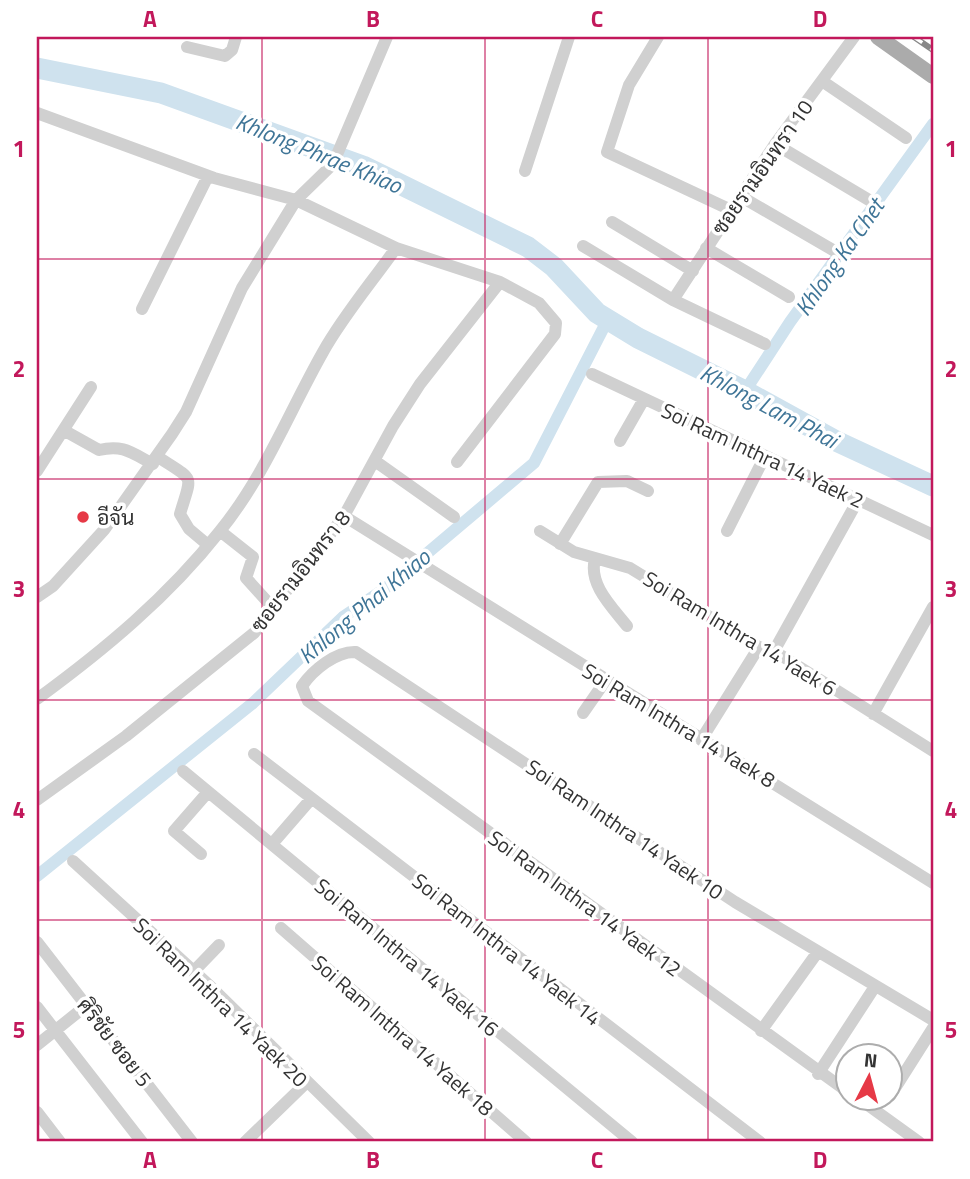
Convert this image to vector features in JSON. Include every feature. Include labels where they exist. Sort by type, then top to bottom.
[{"type":"main road","points":[[878,37],[933,76]]},
{"type":"street","points":[[187,47],[225,55],[232,50],[236,37]]},
{"type":"street","points":[[37,597],[52,586],[104,530],[155,461],[186,412],[242,288],[296,200],[332,164],[387,37]]},
{"type":"street","points":[[524,171],[569,37]]},
{"type":"street","points":[[658,37],[629,85],[607,152],[731,210]]},
{"type":"street","name":"ซอยรามอินทรา 10","points":[[673,300],[775,144],[854,37]]},
{"type":"street","points":[[822,81],[906,138]]},
{"type":"street","points":[[37,113],[208,176],[296,200],[396,248],[500,282],[539,303],[552,315],[556,323],[555,334],[457,462]]},
{"type":"street","points":[[775,144],[869,200]]},
{"type":"street","points":[[142,309],[208,176]]},
{"type":"street","points":[[740,196],[838,253]]},
{"type":"street","points":[[612,222],[693,271]]},
{"type":"street","points":[[583,246],[673,300],[765,344]]},
{"type":"street","points":[[706,247],[789,297]]},
{"type":"street","points":[[37,699],[97,655],[151,606],[220,531],[258,477],[325,349],[396,248]]},
{"type":"street","name":"ซอยรามอินทรา 8","points":[[37,800],[254,633],[344,516],[393,426],[428,374],[500,282]]},
{"type":"street","name":"Soi Ram Inthra 14 Yaek 2","points":[[592,374],[933,535]]},
{"type":"street","points":[[37,471],[91,387]]},
{"type":"street","points":[[620,441],[644,399]]},
{"type":"street","points":[[65,431],[99,450],[121,447],[186,476],[190,484],[180,514],[189,529],[208,545]]},
{"type":"street","points":[[727,531],[765,456]]},
{"type":"street","points":[[375,461],[454,517]]},
{"type":"street","points":[[560,544],[598,482],[627,481],[648,491]]},
{"type":"street","points":[[774,651],[858,500]]},
{"type":"street","name":"Soi Ram Inthra 14 Yaek 8","points":[[344,516],[933,883]]},
{"type":"street","points":[[220,531],[253,557],[246,578],[254,591],[274,609]]},
{"type":"street","name":"Soi Ram Inthra 14 Yaek 6","points":[[540,531],[560,544],[595,559],[630,568],[759,647],[774,651],[933,751]]},
{"type":"street","points":[[595,559],[592,568],[596,583],[627,626]]},
{"type":"street","points":[[873,714],[931,616]]},
{"type":"street","points":[[701,740],[759,647]]},
{"type":"street","name":"Soi Ram Inthra 14 Yaek 10","points":[[320,668],[345,652],[356,652],[370,660],[735,902],[874,988],[933,1020]]},
{"type":"street","name":"Soi Ram Inthra 14 Yaek 12","points":[[320,668],[302,686],[303,694],[309,701],[834,1083]]},
{"type":"street","points":[[583,713],[606,680]]},
{"type":"street","name":"Soi Ram Inthra 14 Yaek 14","points":[[254,754],[760,1142]]},
{"type":"street","name":"Soi Ram Inthra 14 Yaek 16","points":[[183,771],[632,1142]]},
{"type":"street","points":[[201,854],[174,831],[208,792]]},
{"type":"street","points":[[272,844],[312,799]]},
{"type":"street","name":"Soi Ram Inthra 14 Yaek 20","points":[[73,861],[193,972],[369,1142]]},
{"type":"street","name":"Soi Ram Inthra 14 Yaek 18","points":[[281,928],[526,1142]]},
{"type":"street","name":"ศิริชัย ซอย 5","points":[[37,943],[192,1142]]},
{"type":"street","points":[[193,972],[219,945]]},
{"type":"street","points":[[761,1031],[817,953]]},
{"type":"street","points":[[818,1073],[874,988]]},
{"type":"street","points":[[37,1045],[87,1006]]},
{"type":"street","points":[[37,1007],[142,1142]]},
{"type":"street","points":[[904,1073],[933,1028]]},
{"type":"street","points":[[245,1142],[306,1083]]},
{"type":"street","points":[[37,1112],[60,1142]]},
{"type":"street","points":[[879,1112],[919,1142]]},
{"type":"waterway","name":"Khlong Phrae Khiao","points":[[37,68],[161,93],[363,166],[528,247],[554,267],[597,313],[638,338],[745,391],[836,441],[933,486]]},
{"type":"waterway","name":"Khlong Ka Chet","points":[[745,391],[790,322],[933,124]]},
{"type":"waterway","name":"Khlong Phai Khiao","points":[[37,876],[253,703],[343,617],[386,588],[534,463],[607,321]]},
{"type":"railway","points":[[914,37],[933,50]]},
{"type":"place","name":"อีจัน","points":[[83,517]]},
{"type":"water label","name":"Khlong Lam Phai","points":[[769,406]]}]
